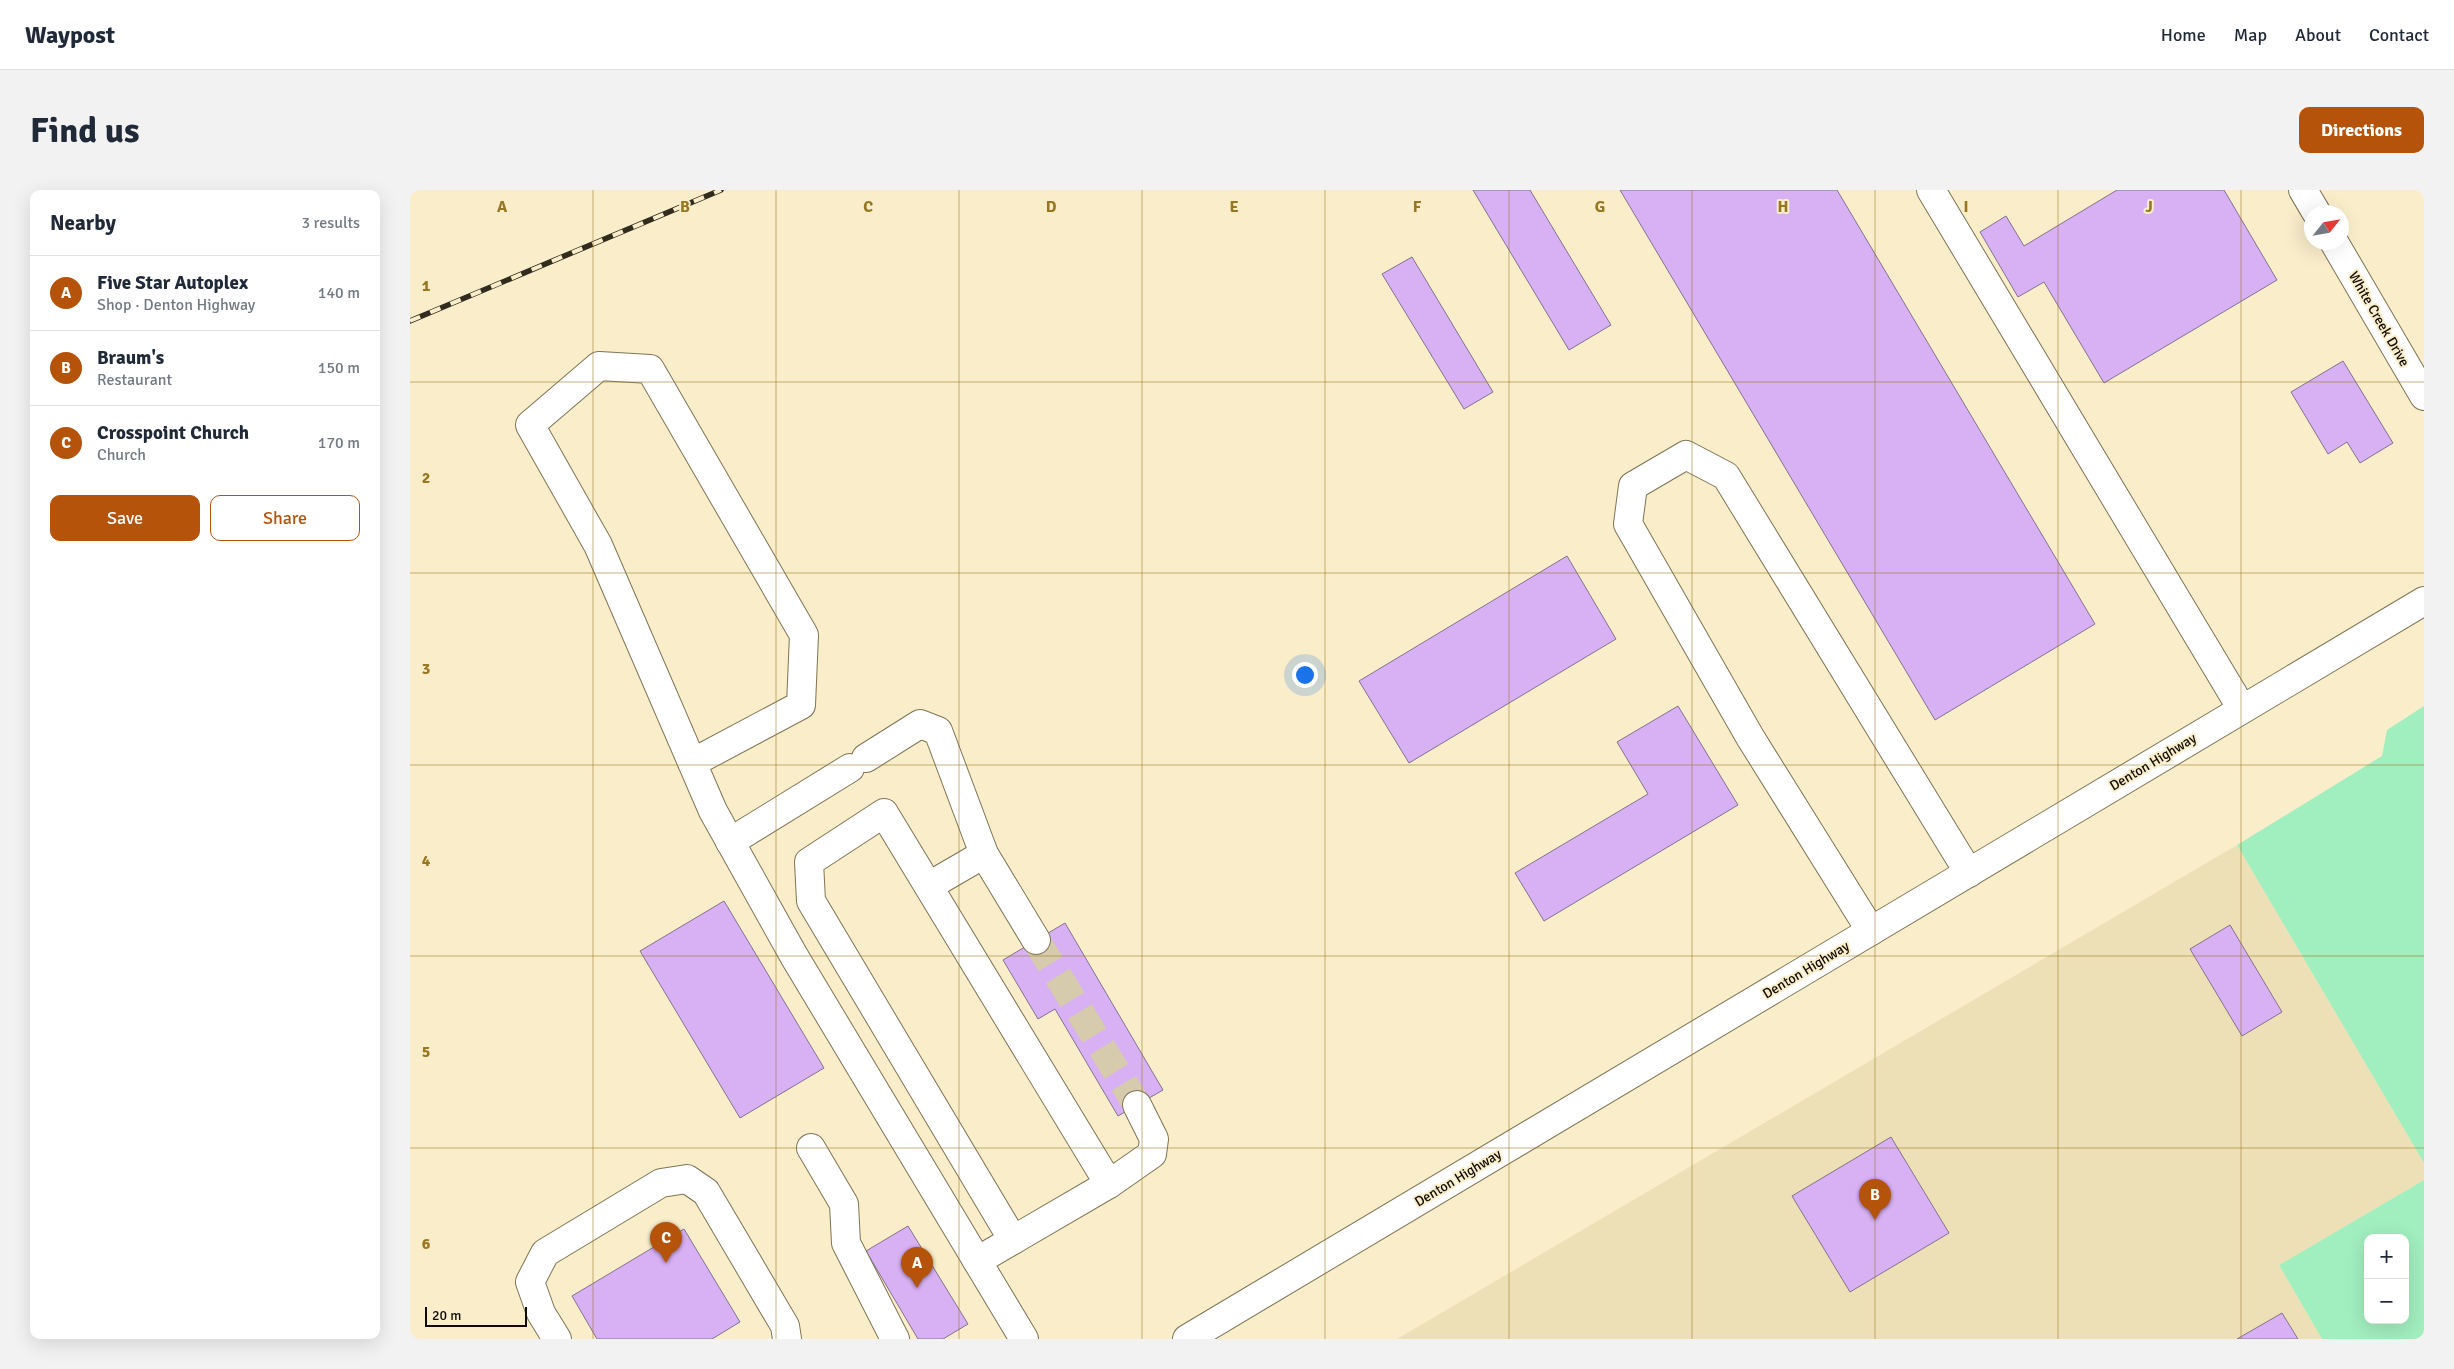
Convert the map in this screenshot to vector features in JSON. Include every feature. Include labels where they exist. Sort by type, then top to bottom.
[{"type":"main road","points":[[1931,190],[2242,709]]},
{"type":"main road","points":[[2303,190],[2312,205]]},
{"type":"main road","name":"White Creek Drive","points":[[2339,250],[2424,396]]},
{"type":"main road","points":[[692,763],[801,705],[804,635],[650,369],[599,366],[530,426],[598,545],[713,812],[794,956],[1024,1339]]},
{"type":"main road","points":[[1871,931],[1750,737],[1628,524],[1633,486],[1686,455],[1726,476],[1968,873]]},
{"type":"main road","name":"Denton Highway","points":[[1187,1339],[2424,601]]},
{"type":"main road","points":[[730,842],[920,724],[938,731],[984,854],[1036,940]]},
{"type":"main road","points":[[1013,1240],[812,901],[809,862],[884,813],[1109,1184]]},
{"type":"main road","points":[[929,886],[984,854]]},
{"type":"main road","points":[[977,1261],[1109,1184],[1152,1154],[1154,1139],[1137,1105]]},
{"type":"main road","points":[[811,1148],[844,1204],[846,1243],[895,1339]]},
{"type":"main road","points":[[557,1339],[541,1313],[530,1282],[545,1253],[661,1183],[687,1179],[706,1192],[785,1326],[787,1339]]},
{"type":"shaded area","points":[[2237,845],[2424,1163],[2424,1180],[2279,1265],[2322,1339],[1397,1339]]},
{"type":"green space","points":[[2424,706],[2424,1163],[2237,845],[2382,756],[2387,730]]},
{"type":"green space","points":[[2424,1180],[2424,1339],[2322,1339],[2279,1265]]},
{"type":"building","points":[[1473,190],[1530,190],[1611,325],[1569,350]]},
{"type":"building","points":[[1620,190],[1837,190],[2095,624],[1935,720]]},
{"type":"building","points":[[2117,190],[2224,190],[2277,280],[2104,383],[2044,282],[2018,297],[1980,232],[2006,216],[2024,246]]},
{"type":"building","points":[[1412,257],[1493,392],[1464,409],[1382,274]]},
{"type":"building","points":[[2343,361],[2393,443],[2360,463],[2347,442],[2328,454],[2291,392]]},
{"type":"building","points":[[1567,556],[1616,639],[1409,763],[1359,681]]},
{"type":"building","points":[[1678,706],[1738,805],[1544,921],[1515,873],[1648,794],[1617,742]]},
{"type":"building","points":[[724,901],[824,1068],[740,1118],[640,951]]},
{"type":"building","points":[[1065,923],[1163,1090],[1118,1116],[1055,1009],[1038,1019],[1003,960]]},
{"type":"building","points":[[2230,925],[2282,1012],[2242,1036],[2190,949]]},
{"type":"building","points":[[1891,1137],[1949,1233],[1850,1292],[1792,1196]]},
{"type":"building","points":[[908,1226],[968,1324],[943,1339],[918,1339],[866,1251]]},
{"type":"building","points":[[684,1229],[740,1322],[712,1339],[597,1339],[572,1296]]},
{"type":"building","points":[[2282,1313],[2298,1339],[2237,1339]]},
{"type":"tunnel","points":[[1036,940],[1137,1105]]},
{"type":"railway","points":[[410,321],[721,190]]},
{"type":"place","name":"Braum's","points":[[1875,1220]]},
{"type":"place","name":"Crosspoint Church","points":[[666,1263]]},
{"type":"place","name":"Five Star Autoplex","points":[[917,1288]]}]
